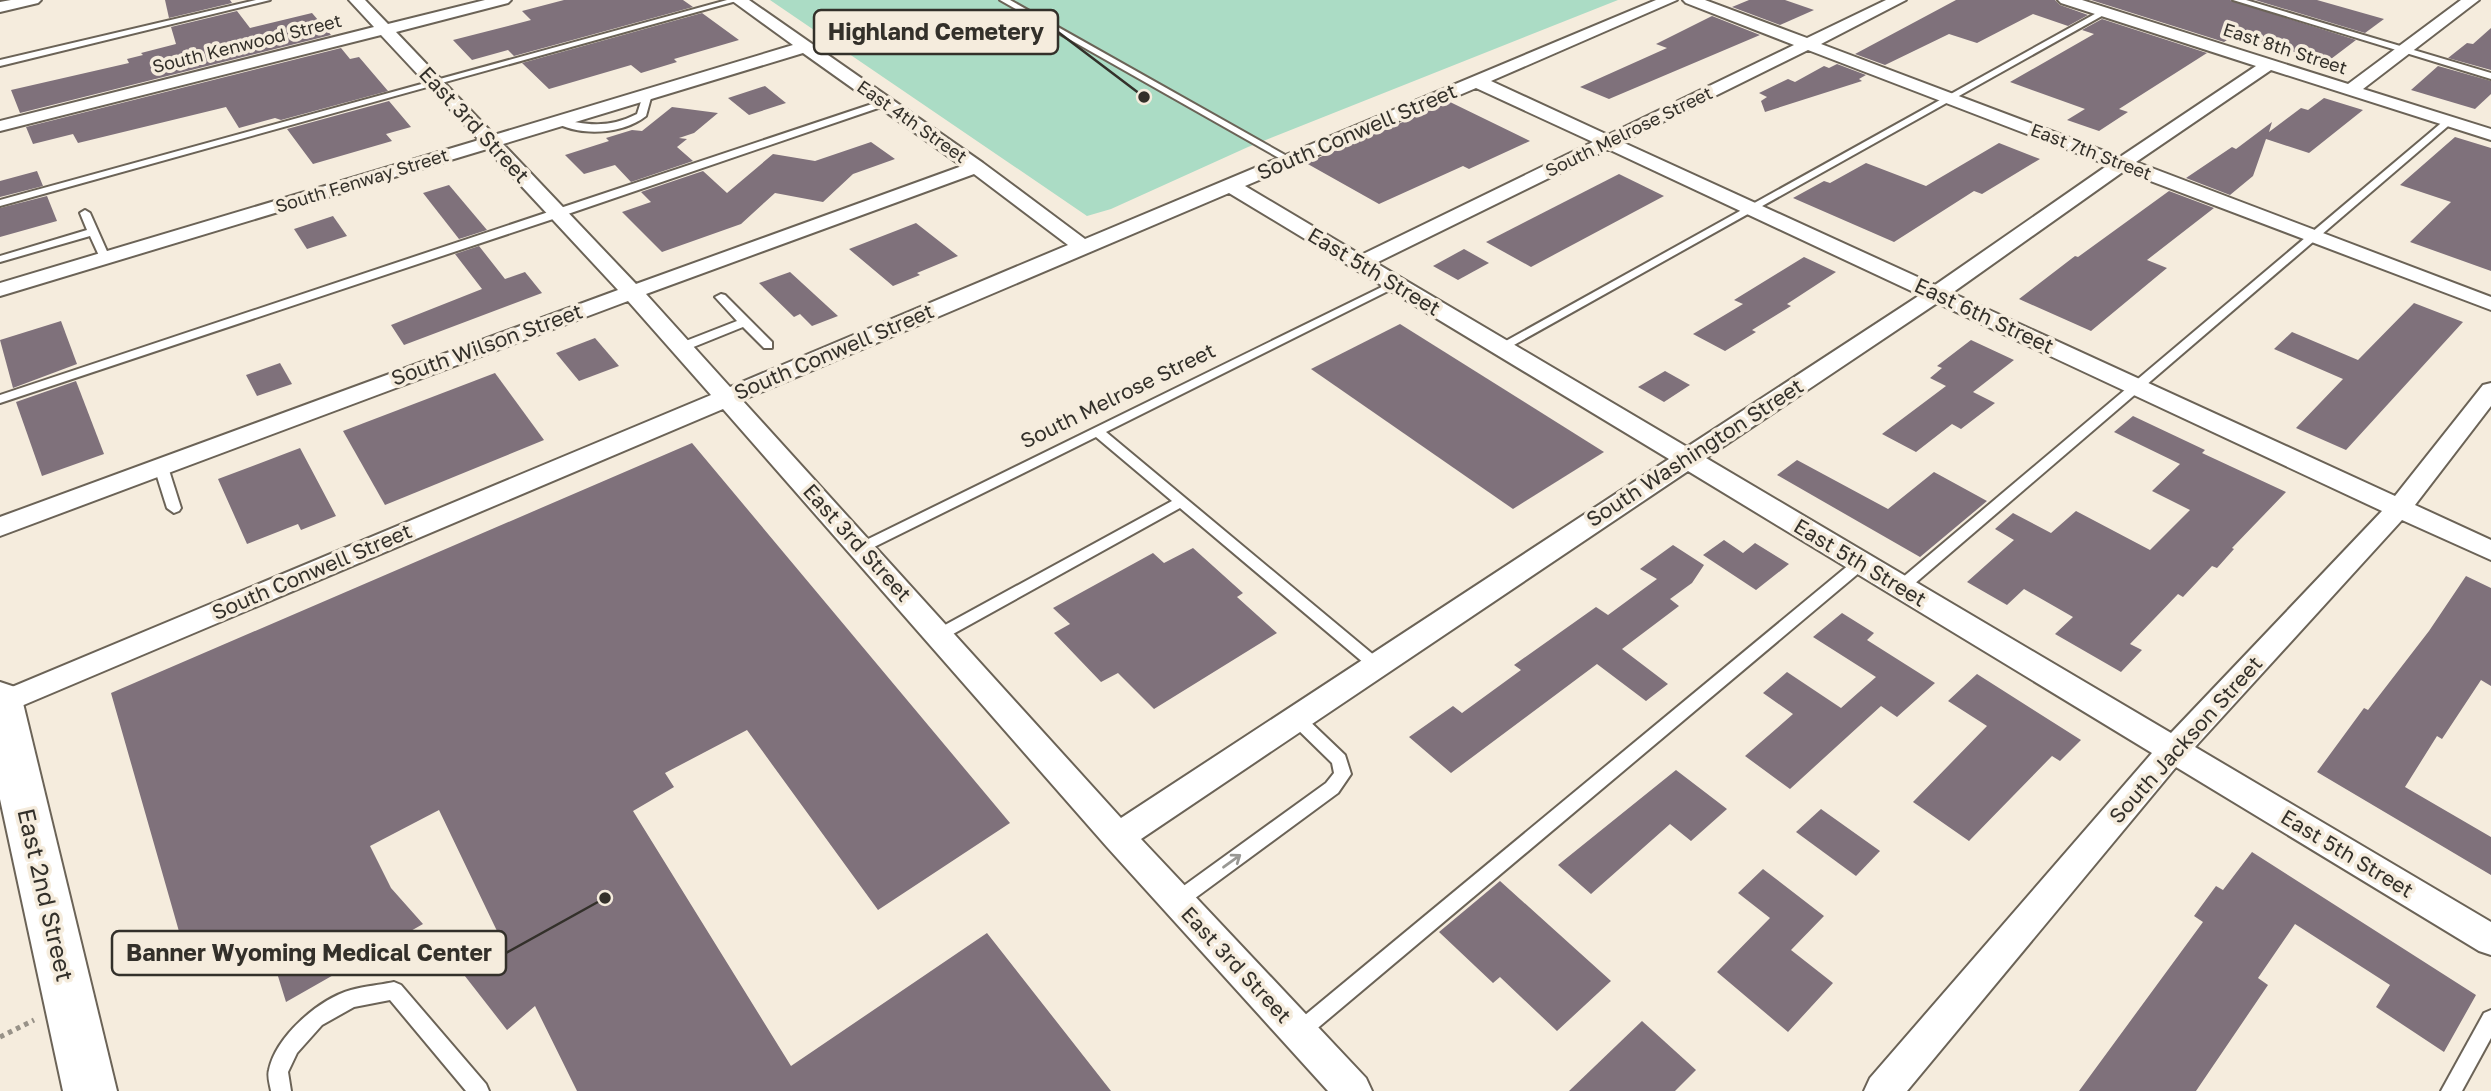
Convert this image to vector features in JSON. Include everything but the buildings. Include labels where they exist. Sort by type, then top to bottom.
[{"type":"main road","name":"East 2nd Street","points":[[0,702],[90,1091]]},
{"type":"street","points":[[0,7],[33,0]]},
{"type":"street","name":"East 3rd Street","points":[[357,0],[632,292],[1118,837],[1353,1091]]},
{"type":"street","name":"South Kenwood Street","points":[[0,126],[503,0]]},
{"type":"street","name":"East 4th Street","points":[[738,0],[976,167],[1083,247]]},
{"type":"street","name":"South Conwell Street","points":[[0,702],[1669,0]]},
{"type":"street","name":"East 7th Street","points":[[1691,0],[2491,304]]},
{"type":"street","name":"South Melrose Street","points":[[1360,263],[1898,0]]},
{"type":"street","name":"East 8th Street","points":[[2066,0],[2491,135]]},
{"type":"street","points":[[2351,90],[2471,0]]},
{"type":"street","name":"South Fenway Street","points":[[0,290],[804,47]]},
{"type":"street","name":"South Washington Street","points":[[1118,837],[1936,294],[2269,64]]},
{"type":"street","name":"East 6th Street","points":[[1476,81],[2491,551]]},
{"type":"street","name":"South Wilson Street","points":[[0,527],[976,167]]},
{"type":"street","name":"East 5th Street","points":[[1230,185],[2491,940]]},
{"type":"street","name":"South Jackson Street","points":[[1883,1091],[2174,750],[2399,508],[2491,390]]},
{"type":"lane","points":[[0,63],[266,0]]},
{"type":"lane","points":[[0,202],[738,0]]},
{"type":"lane","points":[[1004,0],[1289,160]]},
{"type":"lane","points":[[2237,0],[2255,2],[2491,76]]},
{"type":"lane","points":[[1501,347],[2105,12]]},
{"type":"lane","points":[[0,399],[884,103]]},
{"type":"lane","points":[[1901,587],[2449,121]]},
{"type":"lane","points":[[85,213],[105,258]]},
{"type":"lane","points":[[0,259],[93,232]]},
{"type":"lane","name":"South Melrose Street","points":[[861,548],[1394,284]]},
{"type":"lane","points":[[721,297],[768,345]]},
{"type":"lane","points":[[682,347],[745,322]]},
{"type":"lane","points":[[1097,431],[1376,665]]},
{"type":"lane","points":[[161,467],[174,508]]},
{"type":"lane","points":[[939,635],[1181,502]]},
{"type":"lane","points":[[1299,1032],[1861,563]]},
{"type":"lane","points":[[1177,901],[1332,788],[1343,774],[1339,760],[1296,718]]},
{"type":"lane","points":[[281,1091],[278,1071],[290,1045],[315,1019],[351,999],[394,991],[479,1091]]},
{"type":"lane","points":[[2451,1091],[2491,1019]]},
{"type":"green space","points":[[770,0],[1618,0],[1248,147],[1111,209],[1087,216]]},
{"type":"place","name":"Highland Cemetery","points":[[1144,97]]},
{"type":"place","name":"Banner Wyoming Medical Center","points":[[605,898]]}]
